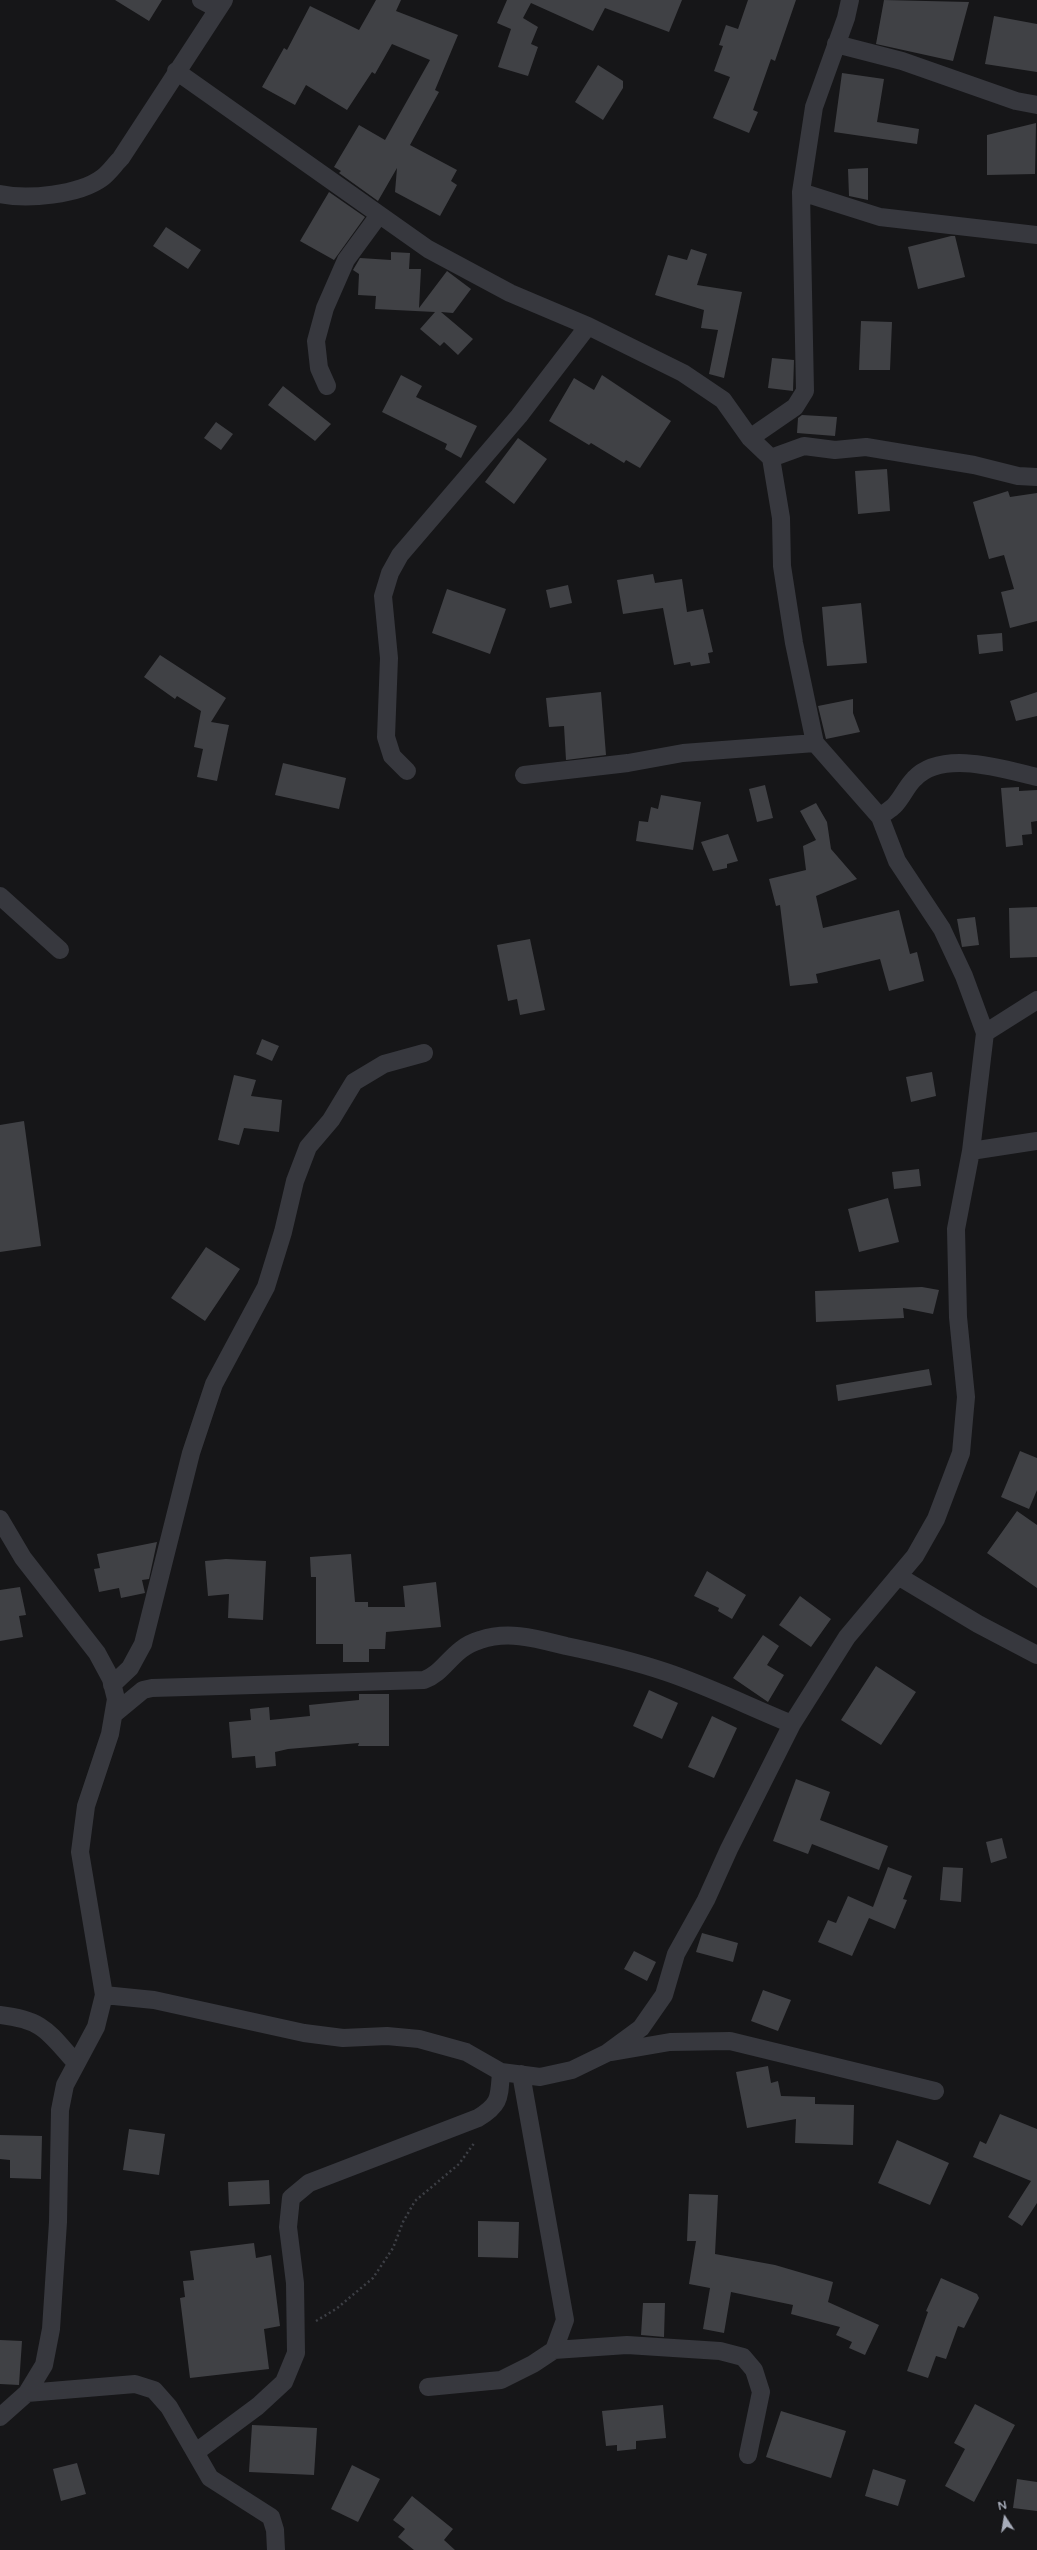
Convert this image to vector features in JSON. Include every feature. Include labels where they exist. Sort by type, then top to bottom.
[{"type":"street","points":[[0,194],[38,195],[81,189],[102,178],[121,158],[176,71],[221,4],[201,0]]},
{"type":"street","points":[[750,438],[795,407],[805,391],[801,192],[814,107],[850,0]]},
{"type":"street","points":[[836,44],[902,61],[1016,100],[1037,105]]},
{"type":"street","points":[[104,1995],[154,2000],[304,2033],[343,2038],[387,2036],[419,2040],[466,2052],[501,2072],[540,2077],[572,2070],[607,2053],[641,2028],[664,1995],[676,1954],[706,1900],[729,1849],[792,1724],[847,1637],[916,1556],[936,1519],[961,1453],[966,1397],[958,1317],[956,1229],[971,1151],[985,1033],[964,976],[942,929],[897,861],[880,817],[815,743],[794,643],[782,566],[781,518],[771,458],[750,438],[723,400],[683,373],[588,326],[510,293],[428,249],[176,71]]},
{"type":"street","points":[[801,192],[880,217],[1037,235]]},
{"type":"street","points":[[327,386],[319,368],[316,341],[324,308],[346,260],[379,215]]},
{"type":"street","points":[[407,771],[392,756],[386,737],[388,658],[384,596],[390,573],[400,555],[519,416],[588,326]]},
{"type":"street","points":[[771,458],[804,446],[835,450],[866,447],[974,465],[1018,476],[1037,477]]},
{"type":"street","points":[[524,775],[628,763],[683,753],[815,743]]},
{"type":"street","points":[[880,817],[894,806],[914,778],[932,767],[954,762],[988,766],[1037,777]]},
{"type":"street","points":[[0,896],[60,950]]},
{"type":"street","points":[[985,1033],[1037,1000]]},
{"type":"street","points":[[112,1685],[130,1668],[143,1644],[191,1453],[214,1384],[266,1287],[283,1232],[295,1181],[308,1146],[331,1120],[354,1082],[384,1064],[424,1053]]},
{"type":"street","points":[[971,1151],[1037,1140]]},
{"type":"street","points":[[0,1519],[23,1558],[97,1653],[112,1685],[116,1699],[110,1734],[86,1806],[80,1852],[104,1995],[96,2027],[65,2085],[60,2110],[58,2222],[51,2329],[44,2365],[27,2393],[0,2417]]},
{"type":"street","points":[[898,1576],[978,1624],[1037,1654]]},
{"type":"street","points":[[114,1714],[142,1690],[152,1688],[424,1680],[436,1673],[456,1651],[467,1644],[497,1636],[520,1636],[622,1658],[668,1672],[792,1724]]},
{"type":"street","points":[[0,2015],[22,2018],[37,2023],[49,2033],[76,2063]]},
{"type":"street","points":[[607,2053],[670,2042],[730,2041],[935,2091]]},
{"type":"street","points":[[196,2452],[258,2406],[284,2382],[296,2353],[295,2283],[288,2227],[291,2198],[309,2183],[478,2118],[494,2108],[499,2098],[501,2072]]},
{"type":"street","points":[[521,2074],[565,2320],[554,2350]]},
{"type":"street","points":[[428,2387],[501,2380],[533,2364],[554,2350],[627,2345],[720,2351],[743,2357],[754,2370],[761,2392],[748,2455]]},
{"type":"street","points":[[27,2393],[135,2384],[154,2390],[169,2407],[210,2478],[271,2517],[275,2530],[276,2550]]},
{"type":"path","points":[[296,2332],[336,2309],[373,2278],[393,2248],[403,2222],[416,2201],[459,2164],[477,2140],[478,2118]]},
{"type":"building","points":[[115,0],[162,0],[149,21]]},
{"type":"building","points":[[376,0],[401,0],[396,11],[458,35],[435,90],[439,92],[410,145],[457,170],[451,181],[457,185],[440,216],[395,192],[397,168],[378,201],[339,173],[341,171],[334,167],[359,125],[385,140],[430,60],[392,44],[375,74],[372,72],[347,110],[306,85],[295,105],[262,87],[284,48],[287,50],[310,6],[359,30]]},
{"type":"building","points":[[507,0],[682,0],[669,32],[605,8],[593,31],[531,3],[523,18],[538,27],[531,44],[538,47],[528,76],[498,67],[511,29],[497,23]]},
{"type":"building","points":[[748,0],[796,0],[775,61],[771,59],[753,110],[758,112],[749,133],[713,118],[730,77],[714,71],[723,46],[719,45],[726,25],[738,29]]},
{"type":"building","points":[[884,0],[969,2],[953,61],[876,44]]},
{"type":"building","points":[[994,16],[1037,24],[1037,72],[985,64]]},
{"type":"building","points":[[598,65],[623,81],[623,88],[603,120],[575,102]]},
{"type":"building","points":[[842,73],[884,79],[877,122],[919,129],[917,144],[834,132]]},
{"type":"building","points":[[1036,123],[1035,174],[987,175],[987,135]]},
{"type":"building","points":[[868,168],[868,200],[849,196],[848,169]]},
{"type":"building","points":[[329,192],[365,217],[334,260],[300,241]]},
{"type":"building","points":[[166,227],[201,250],[188,269],[153,246]]},
{"type":"building","points":[[955,236],[965,277],[918,289],[908,247]]},
{"type":"building","points":[[691,249],[707,254],[697,285],[742,292],[724,378],[709,374],[718,330],[701,328],[704,310],[655,295],[668,255],[687,260]]},
{"type":"building","points":[[391,252],[410,253],[409,269],[421,269],[419,308],[447,271],[471,289],[453,313],[441,312],[473,339],[458,355],[444,342],[440,346],[420,329],[435,312],[375,309],[376,296],[358,295],[359,274],[353,270],[360,258],[391,260]]},
{"type":"building","points":[[861,321],[892,322],[890,370],[859,370]]},
{"type":"building","points":[[772,358],[794,360],[793,391],[768,388]]},
{"type":"building","points":[[401,375],[422,386],[416,397],[477,426],[461,458],[445,449],[447,444],[382,412]]},
{"type":"building","points":[[602,375],[671,421],[640,468],[626,460],[624,463],[591,443],[589,445],[549,421],[574,378],[594,390]]},
{"type":"building","points":[[283,386],[331,424],[315,441],[268,405]]},
{"type":"building","points":[[802,415],[837,417],[835,436],[797,433],[798,418]]},
{"type":"building","points":[[216,422],[233,434],[221,450],[204,438]]},
{"type":"building","points":[[518,438],[547,459],[514,504],[485,482]]},
{"type":"building","points":[[887,469],[890,511],[858,514],[855,471]]},
{"type":"building","points":[[1008,491],[1010,497],[1037,493],[1037,621],[1010,628],[1001,592],[1014,589],[1004,555],[989,559],[973,502]]},
{"type":"building","points":[[653,574],[655,583],[682,579],[687,612],[703,609],[713,652],[708,653],[710,663],[691,666],[690,662],[674,665],[663,608],[623,614],[617,580]]},
{"type":"building","points":[[568,585],[572,603],[550,608],[546,590]]},
{"type":"building","points":[[447,589],[506,609],[490,654],[432,633]]},
{"type":"building","points":[[861,603],[867,663],[827,666],[822,607]]},
{"type":"building","points":[[1002,633],[1003,651],[979,654],[977,635]]},
{"type":"building","points":[[160,655],[226,698],[211,722],[229,725],[217,781],[197,777],[203,749],[194,747],[201,711],[177,696],[175,699],[144,677]]},
{"type":"building","points":[[601,692],[606,755],[566,760],[564,726],[549,727],[546,698]]},
{"type":"building","points":[[1037,692],[1037,716],[1016,721],[1010,701]]},
{"type":"building","points":[[853,699],[853,713],[860,732],[826,739],[818,706]]},
{"type":"building","points":[[283,763],[346,778],[339,809],[275,795]]},
{"type":"building","points":[[765,785],[773,818],[757,822],[749,789]]},
{"type":"building","points":[[1019,787],[1019,791],[1037,790],[1037,821],[1031,822],[1032,834],[1022,835],[1023,845],[1006,847],[1001,788]]},
{"type":"building","points":[[661,795],[701,802],[693,850],[636,841],[639,821],[648,822],[651,807],[658,809]]},
{"type":"building","points":[[816,803],[827,822],[831,849],[857,879],[816,896],[823,928],[899,910],[910,954],[917,952],[924,981],[889,991],[880,959],[816,974],[818,983],[790,986],[780,905],[776,906],[769,879],[806,870],[803,846],[816,840],[800,811]]},
{"type":"building","points":[[728,834],[738,861],[727,864],[727,868],[713,871],[701,842]]},
{"type":"building","points":[[1037,907],[1037,957],[1010,958],[1009,908]]},
{"type":"building","points":[[975,917],[979,945],[962,947],[957,919]]},
{"type":"building","points":[[530,939],[545,1010],[520,1015],[517,999],[508,1001],[497,945]]},
{"type":"building","points":[[262,1039],[279,1046],[272,1061],[256,1054]]},
{"type":"building","points":[[932,1072],[936,1096],[911,1102],[906,1077]]},
{"type":"building","points":[[234,1075],[256,1080],[251,1096],[282,1100],[279,1132],[244,1128],[239,1145],[218,1140]]},
{"type":"building","points":[[24,1121],[41,1246],[0,1252],[0,1125]]},
{"type":"building","points":[[919,1169],[921,1186],[894,1189],[892,1172]]},
{"type":"building","points":[[888,1198],[899,1242],[859,1252],[848,1209]]},
{"type":"building","points":[[206,1247],[240,1269],[205,1321],[171,1298]]},
{"type":"building","points":[[922,1287],[939,1290],[933,1314],[903,1308],[904,1318],[816,1322],[815,1291]]},
{"type":"building","points":[[929,1369],[932,1385],[838,1401],[836,1385]]},
{"type":"building","points":[[1020,1451],[1037,1458],[1037,1490],[1029,1509],[1001,1497]]},
{"type":"building","points":[[1017,1511],[1037,1525],[1037,1588],[987,1553]]},
{"type":"building","points":[[157,1542],[149,1579],[142,1580],[145,1593],[121,1598],[119,1588],[99,1592],[94,1569],[100,1568],[97,1554]]},
{"type":"building","points":[[351,1554],[355,1602],[368,1602],[368,1607],[405,1607],[403,1586],[436,1582],[441,1627],[386,1632],[385,1649],[369,1649],[369,1662],[343,1662],[343,1644],[316,1644],[316,1577],[311,1577],[310,1557]]},
{"type":"building","points":[[226,1559],[266,1561],[263,1620],[228,1618],[229,1594],[208,1596],[205,1561]]},
{"type":"building","points":[[707,1571],[746,1595],[732,1619],[718,1611],[719,1608],[694,1596]]},
{"type":"building","points":[[20,1587],[26,1615],[19,1616],[23,1637],[0,1641],[0,1590]]},
{"type":"building","points":[[800,1596],[831,1619],[811,1647],[779,1625]]},
{"type":"building","points":[[763,1635],[779,1646],[767,1665],[784,1675],[768,1702],[733,1678]]},
{"type":"building","points":[[876,1666],[916,1692],[881,1745],[841,1720]]},
{"type":"building","points":[[649,1690],[678,1703],[662,1739],[633,1726]]},
{"type":"building","points":[[359,1694],[389,1694],[389,1746],[358,1746],[359,1743],[288,1749],[275,1752],[276,1766],[256,1768],[255,1756],[232,1758],[229,1722],[251,1720],[250,1709],[269,1707],[270,1720],[310,1716],[309,1705],[359,1700]]},
{"type":"building","points":[[712,1716],[737,1728],[714,1778],[688,1767]]},
{"type":"building","points":[[796,1779],[830,1792],[820,1820],[888,1846],[879,1870],[812,1844],[808,1854],[773,1841]]},
{"type":"building","points":[[1002,1838],[1007,1858],[991,1863],[986,1842]]},
{"type":"building","points":[[888,1867],[912,1876],[903,1899],[907,1900],[895,1929],[869,1918],[852,1956],[818,1942],[828,1920],[836,1923],[848,1896],[873,1907]]},
{"type":"building","points":[[943,1867],[963,1868],[961,1902],[940,1900]]},
{"type":"building","points":[[702,1933],[738,1943],[733,1962],[696,1952]]},
{"type":"building","points":[[634,1951],[656,1962],[647,1981],[624,1969]]},
{"type":"building","points":[[763,1990],[791,2000],[778,2031],[751,2021]]},
{"type":"building","points":[[768,2066],[771,2083],[778,2081],[781,2096],[815,2097],[815,2104],[854,2105],[853,2145],[795,2143],[796,2119],[747,2128],[736,2072]]},
{"type":"building","points":[[1000,2114],[1037,2129],[1037,2203],[1022,2226],[1008,2217],[1031,2181],[973,2157],[980,2141],[986,2144]]},
{"type":"building","points":[[129,2129],[165,2134],[159,2175],[123,2170]]},
{"type":"building","points":[[0,2135],[42,2136],[41,2179],[10,2178],[10,2160],[0,2159]]},
{"type":"building","points":[[897,2140],[949,2163],[930,2205],[878,2183]]},
{"type":"building","points":[[269,2180],[270,2204],[229,2206],[228,2182]]},
{"type":"building","points":[[689,2194],[718,2195],[715,2254],[775,2265],[833,2282],[828,2302],[879,2325],[865,2355],[849,2348],[852,2342],[836,2335],[840,2327],[791,2314],[793,2305],[731,2292],[724,2333],[703,2329],[710,2288],[689,2284],[696,2241],[687,2241]]},
{"type":"building","points":[[478,2221],[519,2222],[518,2258],[478,2257]]},
{"type":"building","points":[[254,2243],[256,2258],[271,2255],[280,2326],[264,2329],[269,2369],[190,2378],[180,2298],[185,2297],[183,2281],[194,2280],[190,2251]]},
{"type":"building","points":[[941,2278],[977,2294],[979,2298],[964,2328],[958,2326],[946,2359],[936,2356],[928,2378],[907,2371],[928,2312],[926,2311]]},
{"type":"building","points":[[643,2303],[665,2303],[664,2337],[641,2335]]},
{"type":"building","points":[[0,2340],[22,2341],[19,2385],[0,2384]]},
{"type":"building","points":[[975,2404],[1015,2425],[974,2502],[945,2486],[965,2449],[954,2443]]},
{"type":"building","points":[[663,2405],[666,2438],[636,2441],[636,2449],[617,2451],[617,2445],[606,2446],[602,2411]]},
{"type":"building","points":[[781,2411],[846,2431],[831,2478],[766,2457]]},
{"type":"building","points":[[252,2425],[317,2428],[314,2475],[249,2472]]},
{"type":"building","points":[[77,2463],[86,2494],[61,2501],[53,2469]]},
{"type":"building","points":[[352,2465],[380,2479],[358,2522],[331,2509]]},
{"type":"building","points":[[873,2469],[906,2480],[898,2506],[865,2496]]},
{"type":"building","points":[[1017,2479],[1037,2482],[1037,2511],[1013,2508]]},
{"type":"building","points":[[412,2496],[453,2529],[444,2540],[455,2550],[414,2550],[398,2537],[405,2529],[393,2520]]}]
